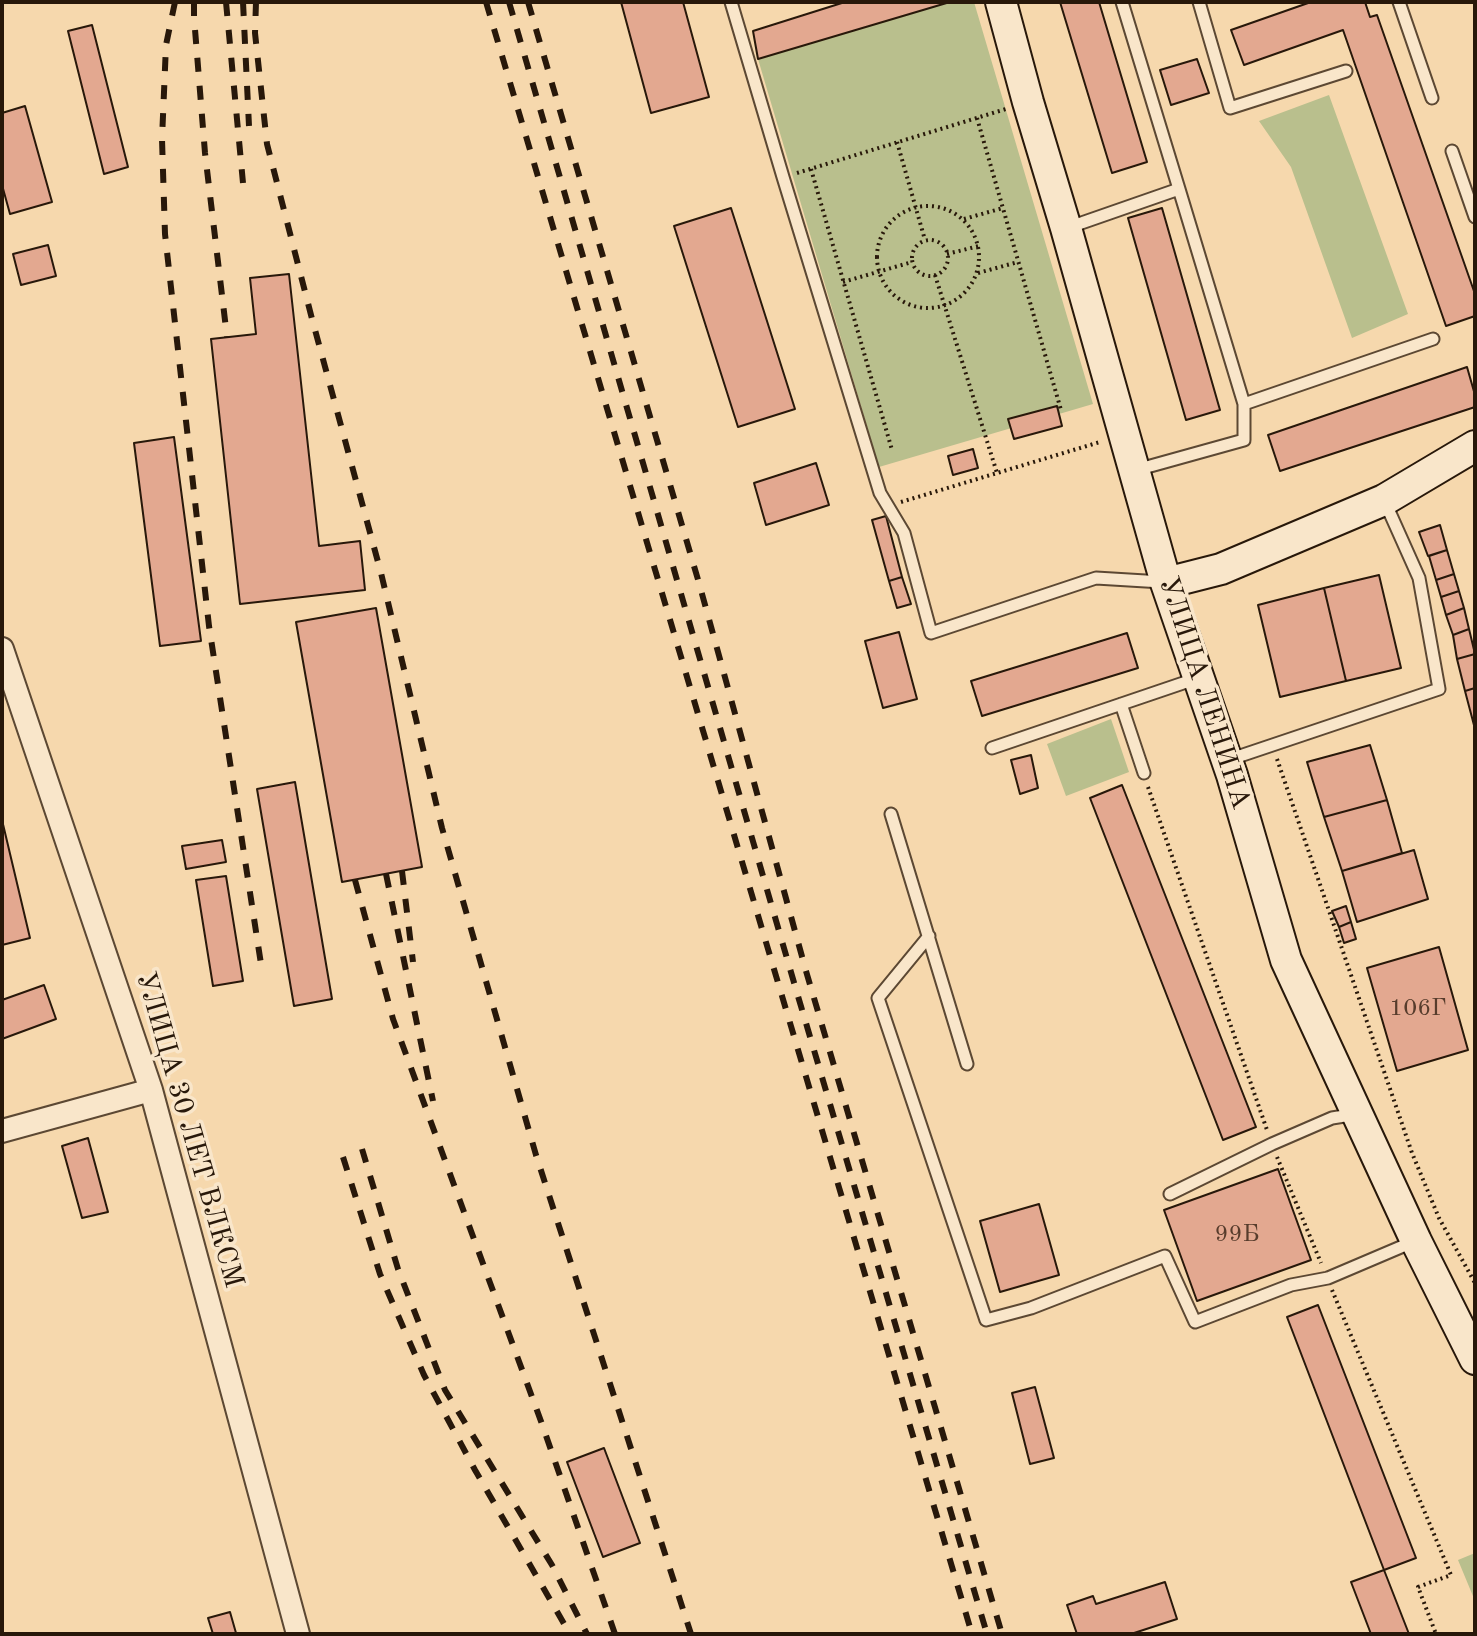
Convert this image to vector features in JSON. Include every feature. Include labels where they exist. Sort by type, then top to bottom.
[{"type":"main road","name":"УЛИЦА ЛЕНИНА","points":[[1001,2],[1166,583],[1227,760],[1286,960],[1416,1241],[1475,1359]]},
{"type":"main road","points":[[1166,583],[1221,569],[1384,500],[1475,446]]},
{"type":"street","name":"УЛИЦА 30 ЛЕТ ВЛКСМ","points":[[2,649],[151,1090],[298,1634]]},
{"type":"street","points":[[2,1131],[151,1090]]},
{"type":"lane","points":[[731,2],[880,493],[904,533],[931,633],[1096,578],[1166,583]]},
{"type":"lane","points":[[1122,2],[1244,404],[1244,440],[1134,470]]},
{"type":"lane","points":[[1199,2],[1230,108],[1346,71]]},
{"type":"lane","points":[[1399,2],[1432,98]]},
{"type":"lane","points":[[1452,151],[1472,194],[1475,217]]},
{"type":"lane","points":[[1066,228],[1179,189]]},
{"type":"lane","points":[[1244,404],[1433,339]]},
{"type":"lane","points":[[1227,760],[1439,689],[1419,578],[1384,500]]},
{"type":"lane","points":[[992,748],[1199,677]]},
{"type":"lane","points":[[1121,704],[1144,773]]},
{"type":"lane","points":[[891,814],[967,1064]]},
{"type":"lane","points":[[929,936],[878,998],[986,1320],[1031,1308],[1165,1256],[1195,1322],[1291,1285],[1328,1278],[1416,1241]]},
{"type":"lane","points":[[1170,1194],[1332,1118],[1357,1114]]},
{"type":"path","points":[[783,177],[1028,102]]},
{"type":"path","points":[[977,118],[1061,410]]},
{"type":"path","points":[[897,142],[925,241]]},
{"type":"path","points":[[811,169],[892,450]]},
{"type":"path","points":[[928,205],[953,212],[964,219],[979,246],[980,260],[970,287],[945,306],[918,307],[905,303],[894,295],[879,272],[877,255],[880,239],[888,225],[900,214],[915,207],[928,205]]},
{"type":"path","points":[[964,219],[1003,208]]},
{"type":"path","points":[[925,241],[936,241],[947,254],[946,264],[935,275],[924,275],[912,262],[916,247],[925,241]]},
{"type":"path","points":[[947,254],[979,246]]},
{"type":"path","points":[[843,282],[912,262]]},
{"type":"path","points":[[977,273],[1018,262]]},
{"type":"path","points":[[935,275],[997,473]]},
{"type":"path","points":[[888,506],[1125,434]]},
{"type":"path","points":[[1272,744],[1412,1153],[1439,1218],[1475,1283]]},
{"type":"path","points":[[1144,773],[1272,1144],[1451,1575],[1418,1587],[1436,1634]]},
{"type":"green space","points":[[950,2],[974,2],[1093,404],[879,467],[758,59]]},
{"type":"green space","points":[[1329,95],[1408,314],[1352,338],[1291,167],[1259,121]]},
{"type":"green space","points":[[1111,719],[1129,772],[1066,796],[1047,744]]},
{"type":"green space","points":[[1475,1553],[1475,1601],[1458,1560]]},
{"type":"building","points":[[621,2],[683,2],[709,97],[651,113]]},
{"type":"building","points":[[845,2],[950,2],[758,59],[753,31]]},
{"type":"building","points":[[1060,2],[1099,2],[1147,162],[1112,173]]},
{"type":"building","points":[[1311,2],[1365,2],[1370,17],[1377,15],[1475,294],[1475,316],[1446,326],[1343,30],[1244,65],[1231,30]]},
{"type":"building","points":[[92,25],[128,167],[104,174],[68,31]]},
{"type":"building","points":[[1197,59],[1209,93],[1171,105],[1160,70]]},
{"type":"building","points":[[25,106],[52,202],[10,214],[2,185],[2,113]]},
{"type":"building","points":[[731,208],[795,409],[738,427],[674,226]]},
{"type":"building","points":[[1162,208],[1220,410],[1186,420],[1128,218]]},
{"type":"building","points":[[48,245],[56,276],[21,285],[13,254]]},
{"type":"building","points":[[289,274],[319,546],[360,541],[365,590],[240,604],[211,339],[256,334],[250,278]]},
{"type":"building","points":[[1467,367],[1475,407],[1280,471],[1268,435]]},
{"type":"building","points":[[1057,406],[1062,426],[1014,439],[1008,419]]},
{"type":"building","points":[[174,437],[201,641],[160,646],[134,443]]},
{"type":"building","points":[[973,449],[978,468],[953,475],[948,456]]},
{"type":"building","points":[[816,463],[829,505],[766,525],[754,483]]},
{"type":"building","points":[[886,516],[902,577],[889,581],[872,520]]},
{"type":"building","points":[[1440,525],[1447,550],[1428,556],[1419,532]]},
{"type":"building","points":[[1447,550],[1454,574],[1436,580],[1429,556]]},
{"type":"building","points":[[1454,574],[1459,591],[1441,597],[1436,580]]},
{"type":"building","points":[[1379,575],[1401,668],[1346,681],[1324,588]]},
{"type":"building","points":[[902,577],[911,604],[897,608],[889,581]]},
{"type":"building","points":[[1324,588],[1346,681],[1280,697],[1258,605]]},
{"type":"building","points":[[1459,591],[1464,608],[1446,615],[1441,597]]},
{"type":"building","points":[[376,608],[422,867],[342,882],[296,622]]},
{"type":"building","points":[[1464,608],[1469,629],[1453,635],[1446,615]]},
{"type":"building","points":[[1469,629],[1475,654],[1457,659],[1453,635]]},
{"type":"building","points":[[899,632],[917,699],[883,708],[865,641]]},
{"type":"building","points":[[1127,633],[1138,668],[982,716],[971,681]]},
{"type":"building","points":[[1475,654],[1475,688],[1465,691],[1457,659]]},
{"type":"building","points":[[1475,688],[1475,729],[1465,691]]},
{"type":"building","points":[[1370,745],[1387,800],[1324,817],[1307,762]]},
{"type":"building","points":[[1031,755],[1038,788],[1020,794],[1011,760]]},
{"type":"building","points":[[295,782],[332,999],[294,1006],[257,789]]},
{"type":"building","points":[[1122,785],[1256,1127],[1223,1140],[1090,798]]},
{"type":"building","points":[[1387,800],[1402,853],[1342,871],[1324,817]]},
{"type":"building","points":[[2,820],[30,938],[2,945]]},
{"type":"building","points":[[222,840],[226,862],[186,869],[182,846]]},
{"type":"building","points":[[1414,850],[1428,899],[1357,922],[1342,871]]},
{"type":"building","points":[[226,876],[243,981],[213,986],[196,880]]},
{"type":"building","points":[[1346,906],[1351,922],[1339,927],[1332,911]]},
{"type":"building","points":[[1351,922],[1356,939],[1344,943],[1339,927]]},
{"type":"building","points":[[1439,947],[1468,1050],[1397,1071],[1367,968]]},
{"type":"building","points":[[44,985],[56,1019],[2,1039],[2,1000]]},
{"type":"building","points":[[88,1138],[108,1212],[82,1218],[62,1146]]},
{"type":"building","points":[[1278,1169],[1311,1260],[1197,1301],[1164,1210]]},
{"type":"building","points":[[1039,1204],[1059,1275],[1000,1292],[980,1221]]},
{"type":"building","points":[[1318,1305],[1416,1558],[1384,1570],[1287,1317]]},
{"type":"building","points":[[1035,1387],[1054,1458],[1030,1464],[1012,1393]]},
{"type":"building","points":[[604,1448],[640,1543],[603,1557],[567,1462]]},
{"type":"building","points":[[1384,1570],[1409,1634],[1371,1634],[1351,1582]]},
{"type":"building","points":[[1165,1582],[1177,1619],[1131,1634],[1077,1634],[1067,1605],[1093,1596],[1096,1604]]},
{"type":"building","points":[[230,1612],[236,1633],[213,1634],[208,1618]]},
{"type":"railway","points":[[175,2],[166,45],[162,139],[165,234],[209,626],[261,964]]},
{"type":"railway","points":[[194,2],[205,153],[227,337]]},
{"type":"railway","points":[[226,2],[243,183]]},
{"type":"railway","points":[[243,2],[249,126]]},
{"type":"railway","points":[[256,2],[255,33],[267,144],[381,573],[442,828],[536,1155],[691,1634]]},
{"type":"railway","points":[[486,2],[972,1634]]},
{"type":"railway","points":[[509,2],[987,1634]]},
{"type":"railway","points":[[528,2],[699,583],[806,971],[1002,1634]]},
{"type":"railway","points":[[402,871],[413,962]]},
{"type":"railway","points":[[386,874],[433,1101]]},
{"type":"railway","points":[[355,880],[393,1019],[542,1424],[615,1634]]},
{"type":"railway","points":[[362,1149],[398,1269],[445,1390],[552,1565],[587,1634]]},
{"type":"railway","points":[[343,1157],[380,1274],[424,1375],[570,1634]]}]
